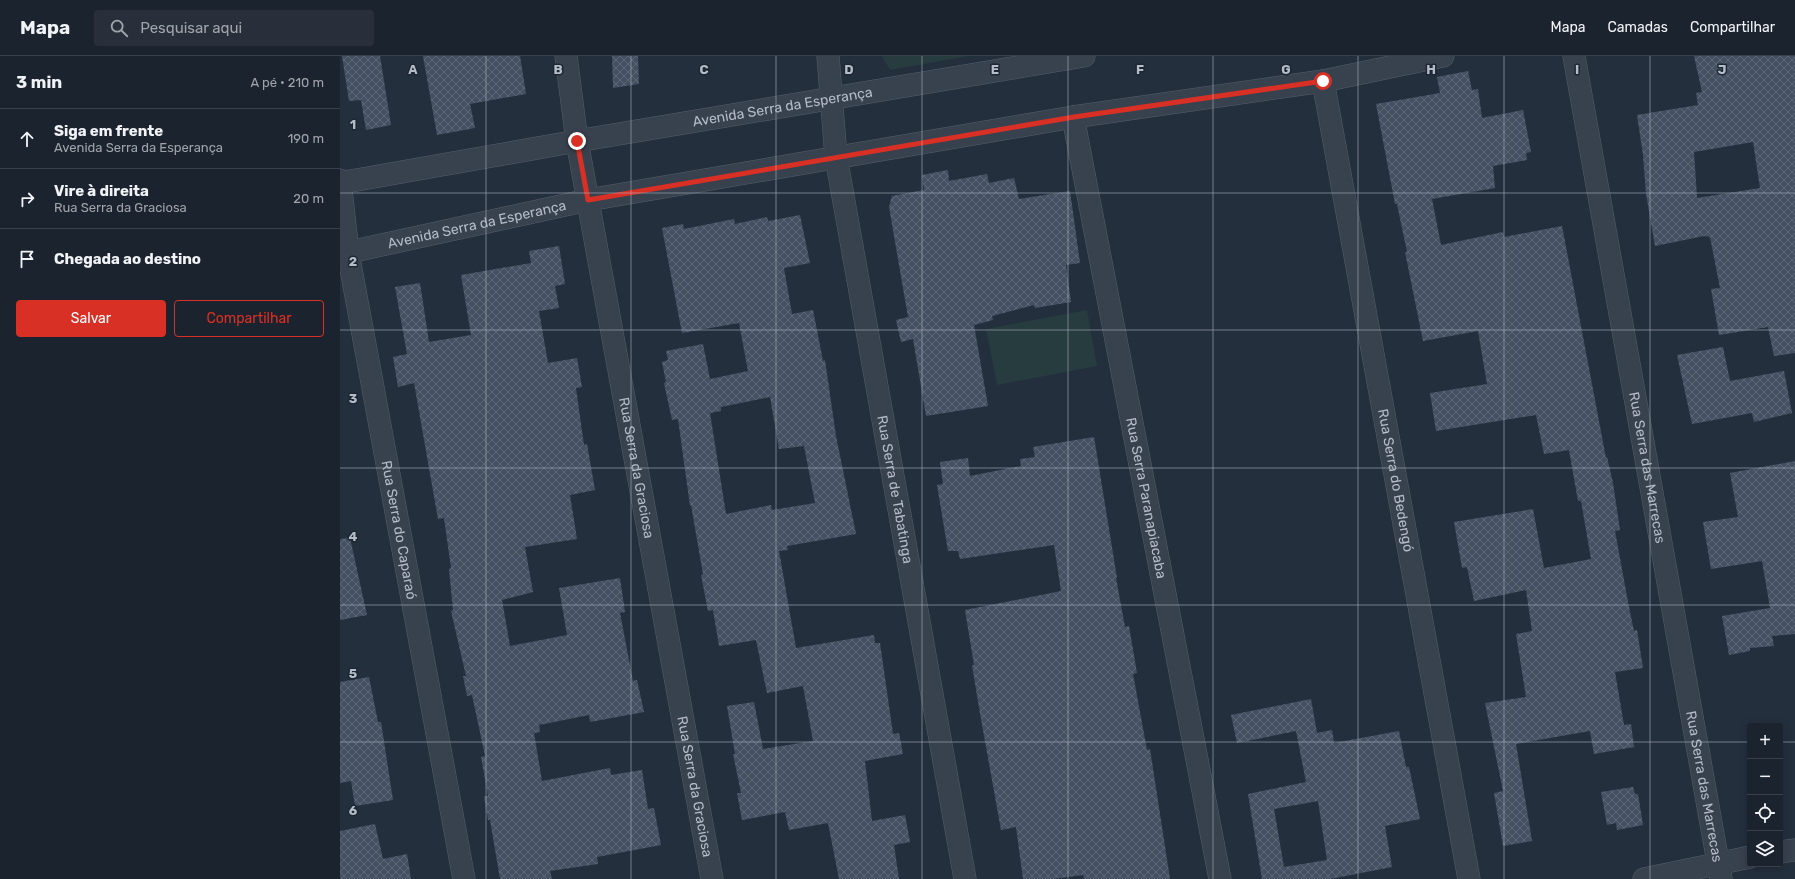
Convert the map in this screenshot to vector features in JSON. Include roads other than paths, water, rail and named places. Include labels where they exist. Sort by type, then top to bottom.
[{"type":"street","name":"Rua Serra da Graciosa","points":[[566,56],[577,141],[712,879]]},
{"type":"street","name":"Rua Serra de Tabatinga","points":[[828,56],[836,157],[965,879]]},
{"type":"street","name":"Avenida Serra da Esperança","points":[[340,182],[1084,56]]},
{"type":"street","name":"Avenida Serra da Esperança","points":[[344,254],[588,200],[1074,117],[1323,81],[1443,56]]},
{"type":"street","name":"Rua Serra das Marrecas","points":[[1574,56],[1720,871]]},
{"type":"street","name":"Rua Serra do Bedengó","points":[[1323,81],[1469,879]]},
{"type":"street","name":"Rua Serra Paranapiacaba","points":[[1074,117],[1220,879]]},
{"type":"street","name":"Rua Serra do Caparaó","points":[[340,182],[344,254],[464,879]]},
{"type":"street","points":[[1783,852],[1795,850]]},
{"type":"street","points":[[1644,879],[1720,871],[1747,859]]}]
